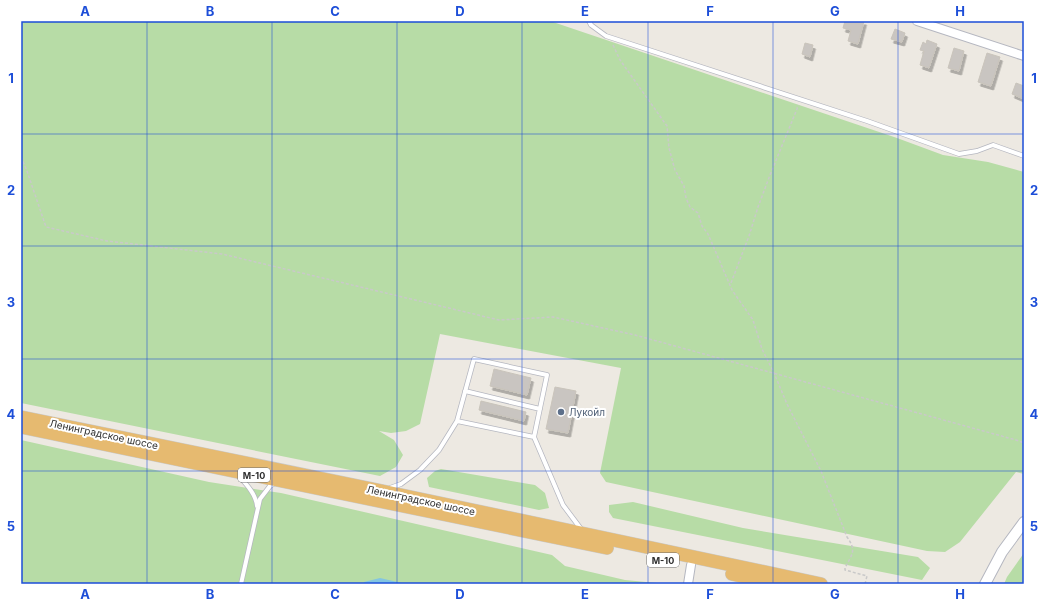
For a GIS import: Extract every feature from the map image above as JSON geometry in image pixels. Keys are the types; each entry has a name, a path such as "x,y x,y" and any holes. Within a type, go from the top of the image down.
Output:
{"highway":[{"name":"Ленинградское шоссе","path":"21,417 821,584"},
{"name":"Ленинградское шоссе","path":"21,427 691,565 770,583"}],"street":[{"path":"917,21 1024,56"},
{"path":"985,584 1002,552 1024,522"},
{"path":"688,584 691,565"}],"lane":[{"path":"589,21 591,25 611,38 866,120 959,154 977,151 993,145 1024,156"},
{"path":"382,492 401,484 420,470 439,450 456,422 474,359 548,375 534,438 563,505 585,534"},
{"path":"465,391 540,409"},
{"path":"456,422 534,438"},
{"path":"234,471 254,495 257,502 257,511"},
{"path":"240,584 260,499 270,486 279,480"}],"path":[{"path":"611,38 613,47 620,60 667,126 669,148 675,170 684,186 686,198 690,207 698,213 702,226 708,234 732,290 753,320 762,349 774,373 786,404 821,471 847,537 853,545 853,552 845,570 867,576 865,584"},
{"path":"730,284 749,236 758,207 797,109 799,99"},
{"path":"21,158 27,171 46,227 107,241 222,254 499,320 553,317 635,335 1024,443"}],"green space":[{"path":"21,21 550,21 897,138 943,155 988,162 1024,172 1024,474 1016,472 960,542 945,552 927,551 606,482 600,473 621,368 440,334 420,424 406,431 391,433 379,431 394,440 403,455 396,467 380,476 21,403"},
{"path":"21,440 209,482 281,493 552,555 565,566 625,580 667,584 21,584"},
{"path":"441,469 535,485 545,493 549,508 539,510 429,487 427,478 435,471"},
{"path":"633,502 743,528 918,557 930,568 922,580 613,518 609,512 609,505"},
{"path":"1024,553 1024,584 1004,584 1007,577"}],"water":[{"path":"380,578 406,584 364,584 364,582"}],"building":[{"path":"845,21 864,21 858,44 848,41 851,30 843,28"},
{"path":"895,29 905,33 902,42 891,39"},
{"path":"927,40 937,44 929,68 920,65 924,51 920,50 923,42 926,44"},
{"path":"805,43 813,45 810,57 802,54"},
{"path":"954,48 964,51 959,71 948,68"},
{"path":"987,53 1000,57 991,86 978,82"},
{"path":"1016,83 1024,86 1024,99 1012,94"},
{"path":"494,369 531,378 527,395 490,386"},
{"path":"555,387 576,391 568,433 546,429"},
{"path":"481,401 526,412 524,421 479,410"}],"place":[{"name":"Лукойл","path":"561,412"}]}
